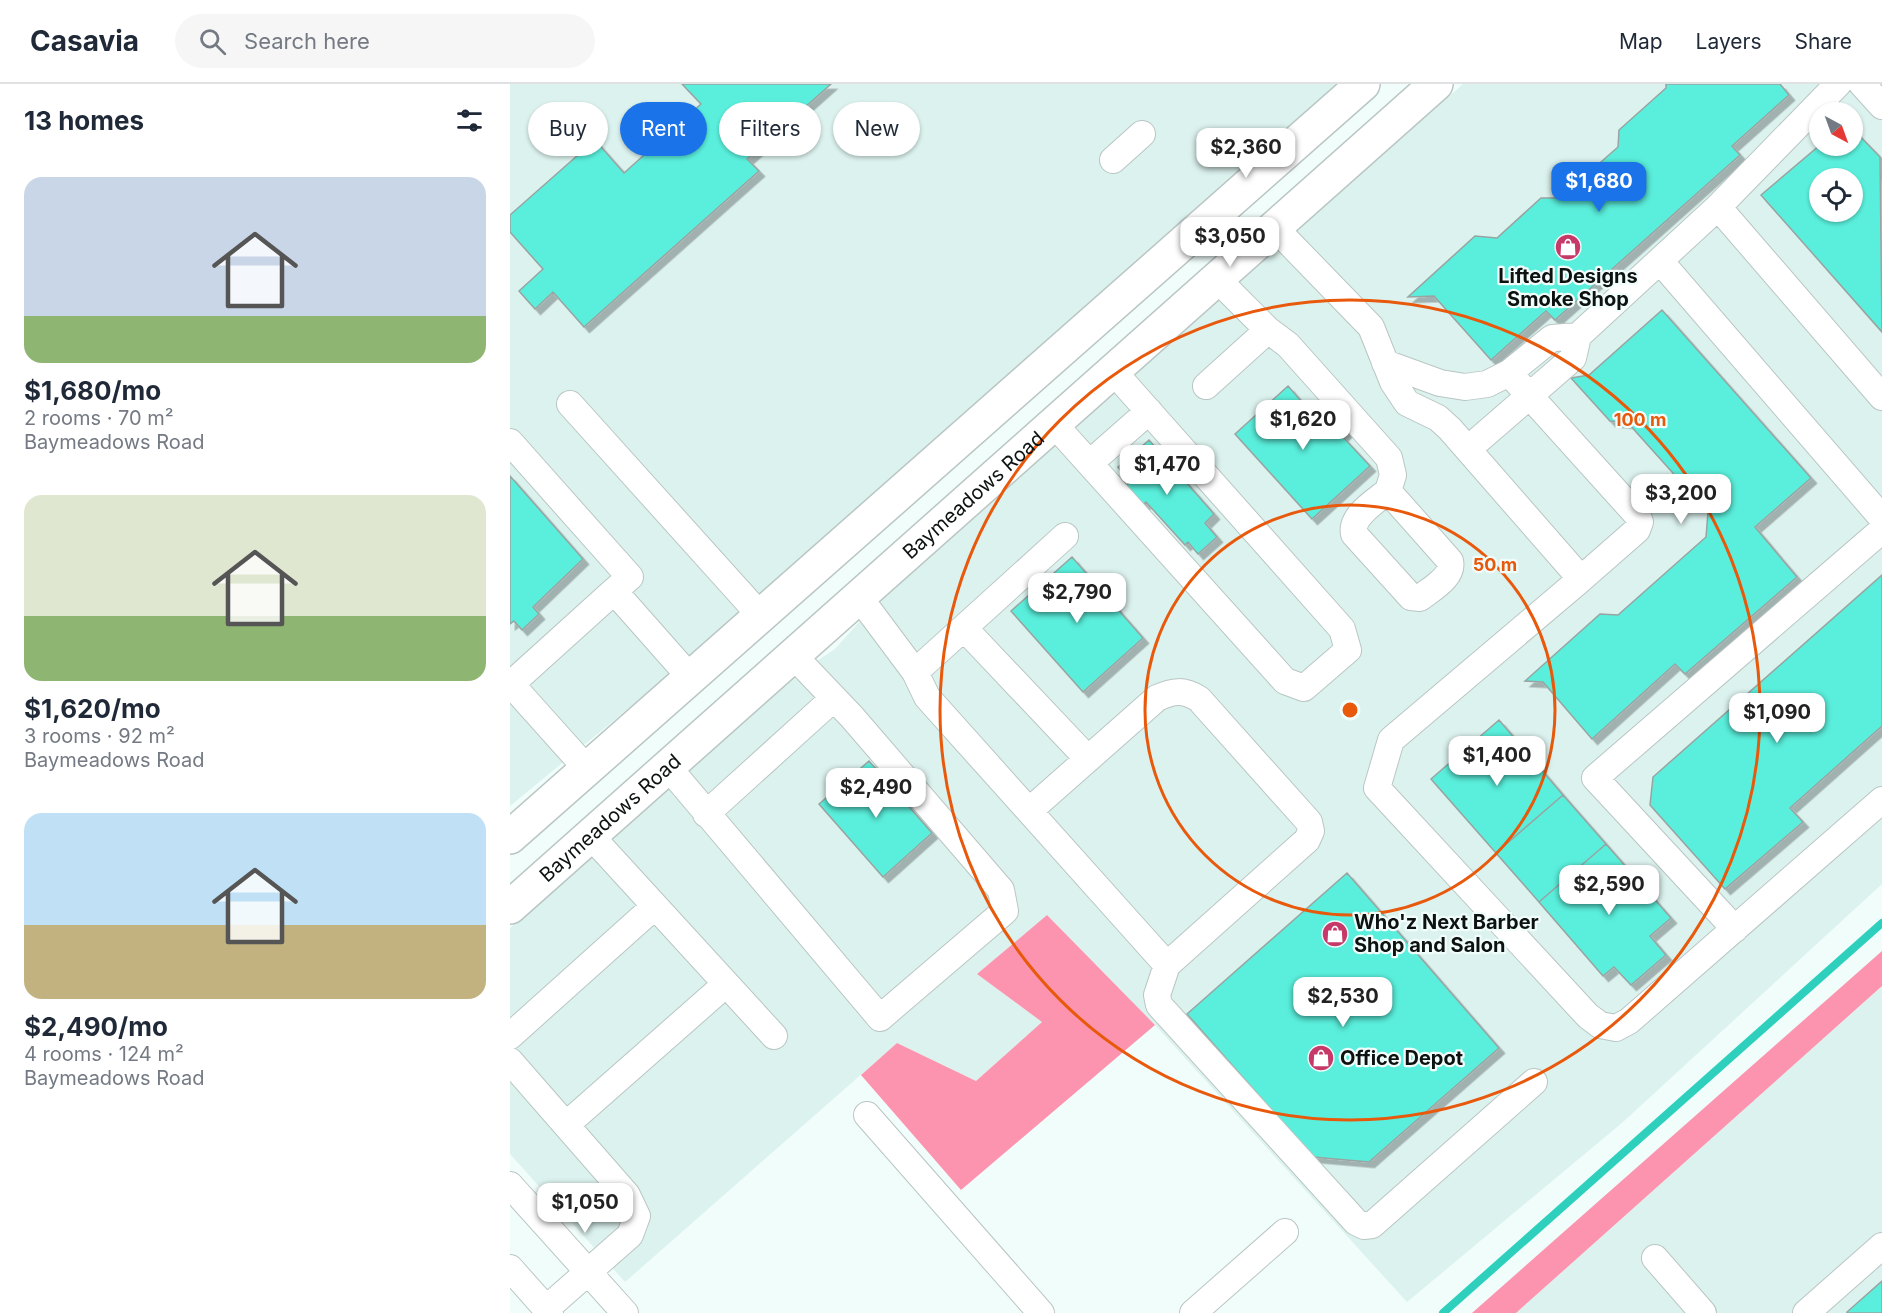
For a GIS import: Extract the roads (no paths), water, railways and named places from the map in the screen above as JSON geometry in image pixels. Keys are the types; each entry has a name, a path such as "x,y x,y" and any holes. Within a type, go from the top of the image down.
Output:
{"main road":[{"path":"510,837 1363,84"},
{"name":"Baymeadows Road","path":"510,907 1436,84"},
{"path":"1275,228 1267,208 1270,185 1299,141"},
{"path":"1189,304 1206,260 1206,246 1201,229"}],"street":[{"path":"1468,449 1574,358 1578,336 1718,207 1838,84"},
{"path":"1862,84 1882,106"},
{"path":"1113,160 1143,134"},
{"path":"1718,207 1882,397"},
{"path":"1275,228 1371,327 1393,382 1407,403 1438,417 1581,579"},
{"path":"1660,261 1882,518"},
{"path":"1218,280 1268,330 1288,345 1389,458 1393,475 1388,491"},
{"path":"1206,386 1268,330"},
{"path":"1385,363 1440,383 1464,387 1486,384 1509,373 1552,338 1578,336"},
{"path":"1054,424 1285,681 1304,688 1348,650 1342,629 1113,371"},
{"path":"1509,373 1638,516 1640,522 1637,530 1391,740 1377,788 1587,1016 1600,1025 1616,1029 1629,1021 1882,800"},
{"path":"570,404 760,615"},
{"path":"1090,463 1149,411"},
{"path":"510,442 630,578 510,684 586,769"},
{"path":"1735,929 1595,778 1882,530"},
{"path":"915,672 1065,536"},
{"path":"614,591 690,677"},
{"path":"859,597 915,672 927,697 1167,965"},
{"path":"964,628 1088,759"},
{"path":"668,767 880,1018 1005,911 1001,890 834,698 793,655"},
{"path":"1029,811 1157,698 1172,691 1187,692 1199,699 1309,822 1311,831 1307,840 1167,965 1157,995 1159,1005 1348,1213 1364,1226 1372,1225 1534,1082"},
{"path":"706,814 834,698"},
{"path":"590,835 774,1036"},
{"path":"510,1036 655,906"},
{"path":"567,1124 726,984"},
{"path":"510,1061 627,1195 637,1216 630,1235 548,1311 510,1268"},
{"path":"867,1115 1041,1313"},
{"path":"510,1185 590,1271 625,1313"},
{"path":"1193,1313 1285,1232"},
{"path":"1806,1313 1882,1246"},
{"path":"1655,1258 1703,1313"}],"waterway":[{"path":"1443,1313 1882,923"}],"place":[{"name":"Lifted Designs Smoke Shop","path":"1568,247"},
{"name":"Who'z Next Barber Shop and Salon","path":"1335,934"},
{"name":"Office Depot","path":"1321,1058"}]}
